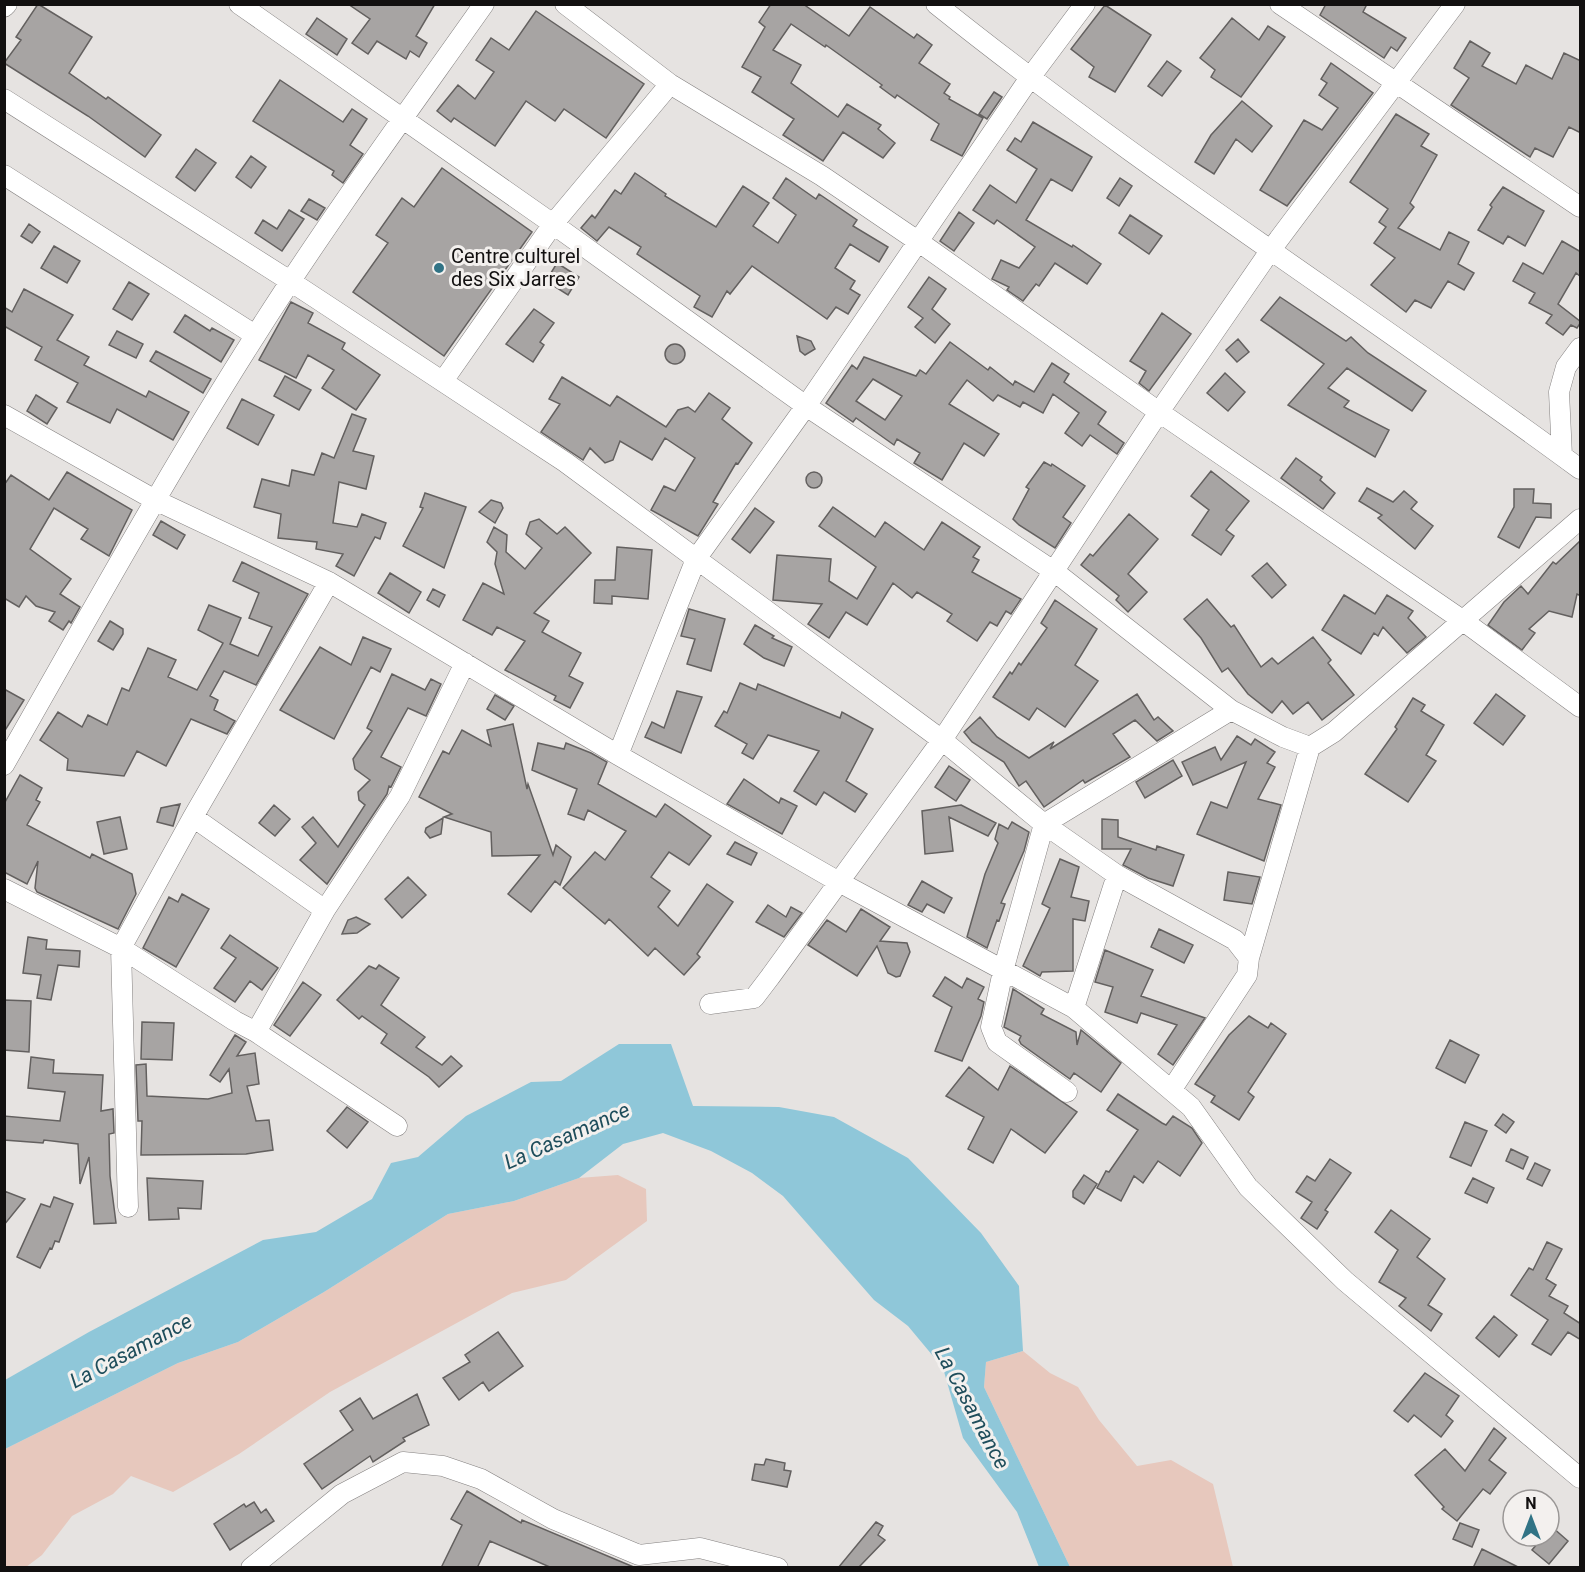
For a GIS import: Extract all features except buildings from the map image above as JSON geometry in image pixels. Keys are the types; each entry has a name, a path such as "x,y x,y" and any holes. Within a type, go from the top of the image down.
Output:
{"street":[{"path":"239,4 554,224 806,406 1055,572 1231,710 1283,737 1310,747"},
{"path":"4,765 155,500 255,335 290,281 484,4"},
{"path":"565,4 670,84 822,176 919,242 1159,412 1462,620 1581,707"},
{"path":"936,4 1029,79 1270,251 1485,398 1581,469"},
{"path":"618,755 696,559 806,406 1029,79 1085,4"},
{"path":"1280,4 1581,207"},
{"path":"710,1004 754,998 942,740 1159,412 1270,251 1455,4"},
{"path":"443,381 554,224 670,84"},
{"path":"4,99 290,281 565,462 942,740 1044,824 1117,875 1235,940 1249,958"},
{"path":"4,176 255,335"},
{"path":"1562,456 1559,392 1566,367 1581,348"},
{"path":"4,415 155,500 329,582 618,755 839,882 1074,1008 1191,1107 1248,1187 1345,1281 1581,1478"},
{"path":"1172,1089 1247,975 1249,958 1310,747 1334,732 1581,519"},
{"path":"128,1207 121,948 193,817 329,582"},
{"path":"256,1032 325,910 400,796 465,663"},
{"path":"1067,1092 997,1042 991,1027 1003,971 1044,824 1231,710"},
{"path":"193,817 325,910"},
{"path":"1074,1008 1117,875"},
{"path":"4,889 121,948 234,1021 256,1032 397,1126"},
{"path":"251,1568 342,1494 403,1462 443,1466 481,1479 553,1519 653,1560 700,1548 778,1568"}],"shaded area":[{"path":"618,1175 646,1189 647,1221 566,1280 512,1293 330,1392 239,1454 173,1492 131,1476 113,1494 72,1516 42,1555 26,1567 5,1568 5,1449 178,1363 238,1342 324,1292 448,1214 514,1201 579,1178"},
{"path":"1023,1351 1050,1373 1078,1387 1099,1420 1137,1466 1171,1460 1213,1484 1233,1567 1070,1567 984,1387 986,1362"}],"water":[{"name":"La Casamance","path":"619,1044 671,1044 693,1106 779,1107 834,1117 908,1158 981,1233 1019,1286 1023,1351 986,1362 984,1387 1070,1567 1039,1567 1017,1512 963,1438 943,1368 908,1326 874,1300 783,1196 752,1173 711,1151 663,1133 623,1144 579,1178 514,1201 448,1214 324,1292 238,1342 178,1363 5,1449 5,1380 89,1332 263,1240 316,1232 372,1199 391,1163 418,1157 466,1116 531,1082 561,1081"}],"place":[{"name":"Centre culturel des Six Jarres","path":"439,268"}]}
